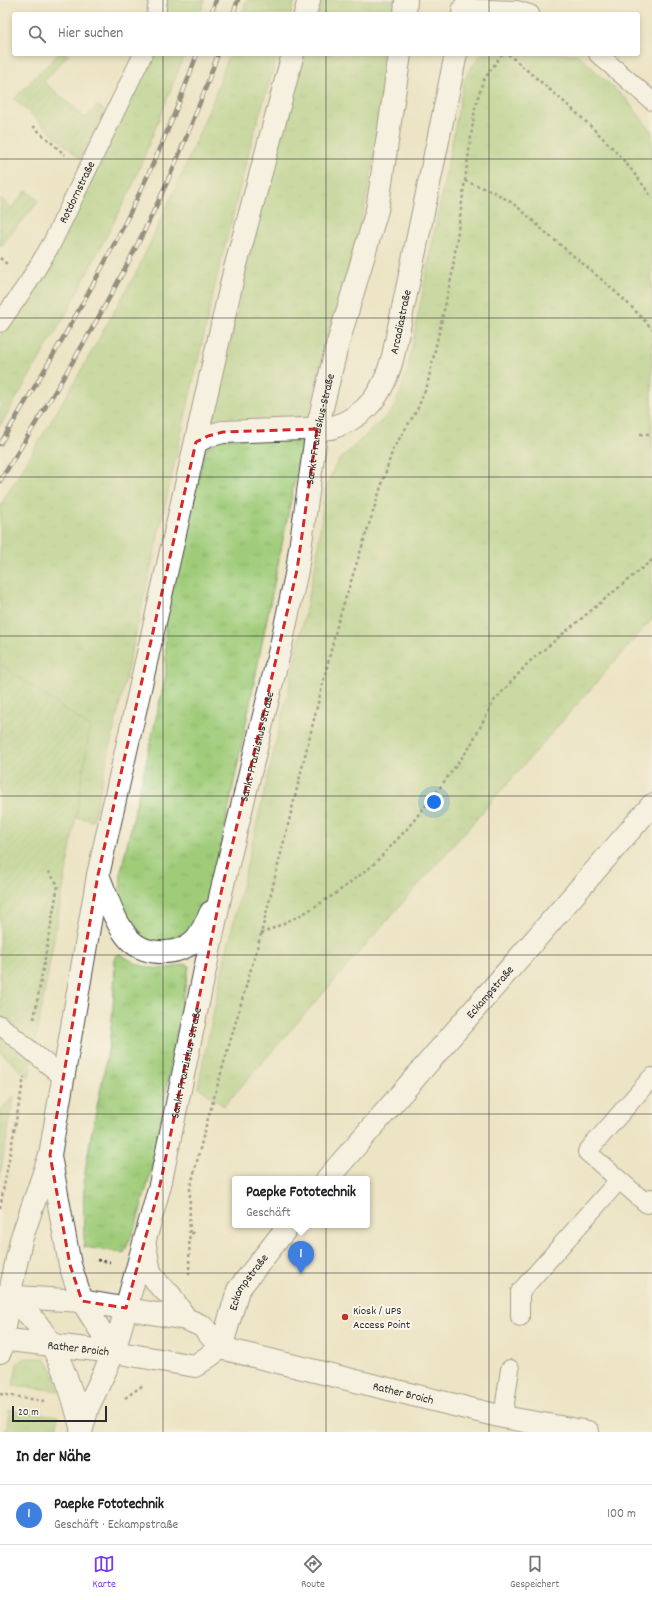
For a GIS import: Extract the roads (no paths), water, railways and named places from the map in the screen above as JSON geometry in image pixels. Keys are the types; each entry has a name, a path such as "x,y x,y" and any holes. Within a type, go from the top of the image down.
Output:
{"main road":[{"path":"306,12 310,0"},
{"path":"405,12 406,0"},
{"path":"1,1344 4,1297 21,1240 50,1155 98,875 234,272 291,56"},
{"name":"Sankt-Franziskus-Straße","path":"81,1429 88,1407 114,1352 160,1185 221,893 282,642 297,570 317,429 336,350 377,210 400,56"},
{"name":"Arcadiastraße","path":"196,442 208,436 223,432 317,429 331,428 346,424 372,402 383,388 388,374 456,56"},
{"name":"Eckampstraße","path":"330,1176 652,805"},
{"path":"98,875 115,914 129,939 140,948 153,951 171,952 186,947 195,939 203,928 221,893"},
{"path":"50,1155 70,1265 82,1301 114,1352"},
{"name":"Eckampstraße","path":"221,1348 238,1290 287,1228"},
{"path":"144,1242 150,1272 159,1285 170,1295 186,1319"},
{"path":"4,1297 82,1301 186,1319 202,1326 221,1348"},
{"path":"4,1297 28,1313 52,1344 69,1382 81,1429"},
{"name":"Rather Broich","path":"1,1344 52,1344 114,1352 195,1366 221,1348 503,1417 583,1432"}],"lane":[{"path":"156,12 158,0"},
{"path":"465,7 517,10 524,12"},
{"name":"Rotdornstraße","path":"0,323 52,243 142,56"},
{"path":"600,56 652,101"},
{"path":"0,1026 64,1078"},
{"path":"652,1077 587,1152 647,1204 652,1198"},
{"path":"520,1317 520,1292 619,1180"},
{"path":"503,1417 510,1369"}],"railway":[{"path":"212,12 216,0"},
{"path":"234,12 238,0"},
{"path":"0,444 83,302 134,205 157,156 196,56"},
{"path":"0,481 87,338 146,227 192,122 217,56"}],"place":[{"name":"Paepke Fototechnik","path":"301,1274"},
{"name":"Kiosk / UPS Access Point","path":"345,1317"}]}
